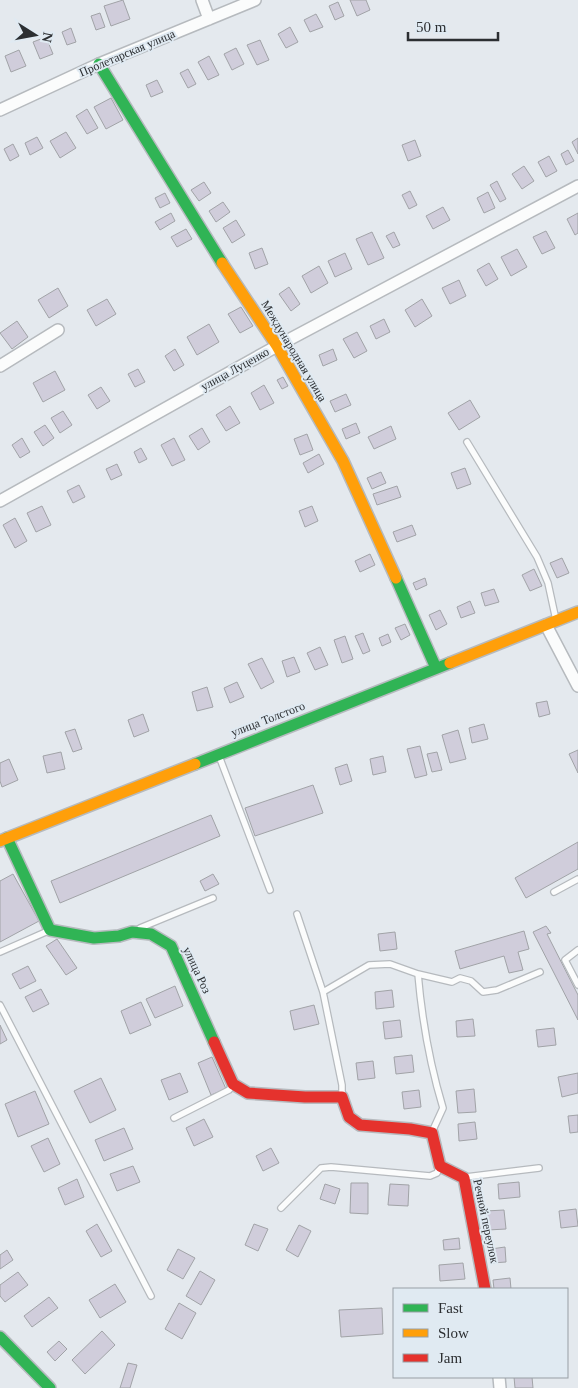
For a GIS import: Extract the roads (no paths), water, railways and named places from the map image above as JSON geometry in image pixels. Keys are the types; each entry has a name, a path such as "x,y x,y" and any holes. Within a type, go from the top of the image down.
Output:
{"street":[{"path":"202,0 209,19"},
{"name":"Пролетарская улица","path":"0,110 99,64 255,0"},
{"name":"Международная улица","path":"99,64 230,276 277,346 343,461 436,668"},
{"name":"улица Луценко","path":"0,501 277,346 577,189"},
{"path":"0,366 58,330"},
{"name":"улица Толстого","path":"3,840 578,612"},
{"path":"551,623 578,686"},
{"path":"3,840 50,930"},
{"name":"улица Роз","path":"50,930 94,938 119,936 132,932 150,934 171,946 233,1084"},
{"path":"233,1084 248,1093 305,1097 342,1097 344,1110 351,1120 362,1126 415,1129 432,1133 440,1166"},
{"name":"Речной переулок","path":"440,1166 464,1178 485,1288"},
{"path":"0,1337 50,1388"}],"lane":[{"path":"467,442 537,557 548,583 551,623"},
{"path":"218,754 270,890"},
{"path":"554,892 578,879"},
{"path":"132,932 212,898"},
{"path":"297,914 323,992 342,1085 342,1097"},
{"path":"0,952 50,930"},
{"path":"578,950 565,960 578,985"},
{"path":"323,992 369,964 390,964 418,974 452,982 460,978 471,981 484,992 497,990 540,972"},
{"path":"418,974 421,1009 434,1079 443,1108 432,1133"},
{"path":"0,1005 151,1296"},
{"path":"174,1118 229,1090 233,1084"},
{"path":"281,1208 321,1168 331,1167 430,1176 437,1173 440,1166"},
{"path":"464,1178 539,1168"}]}
